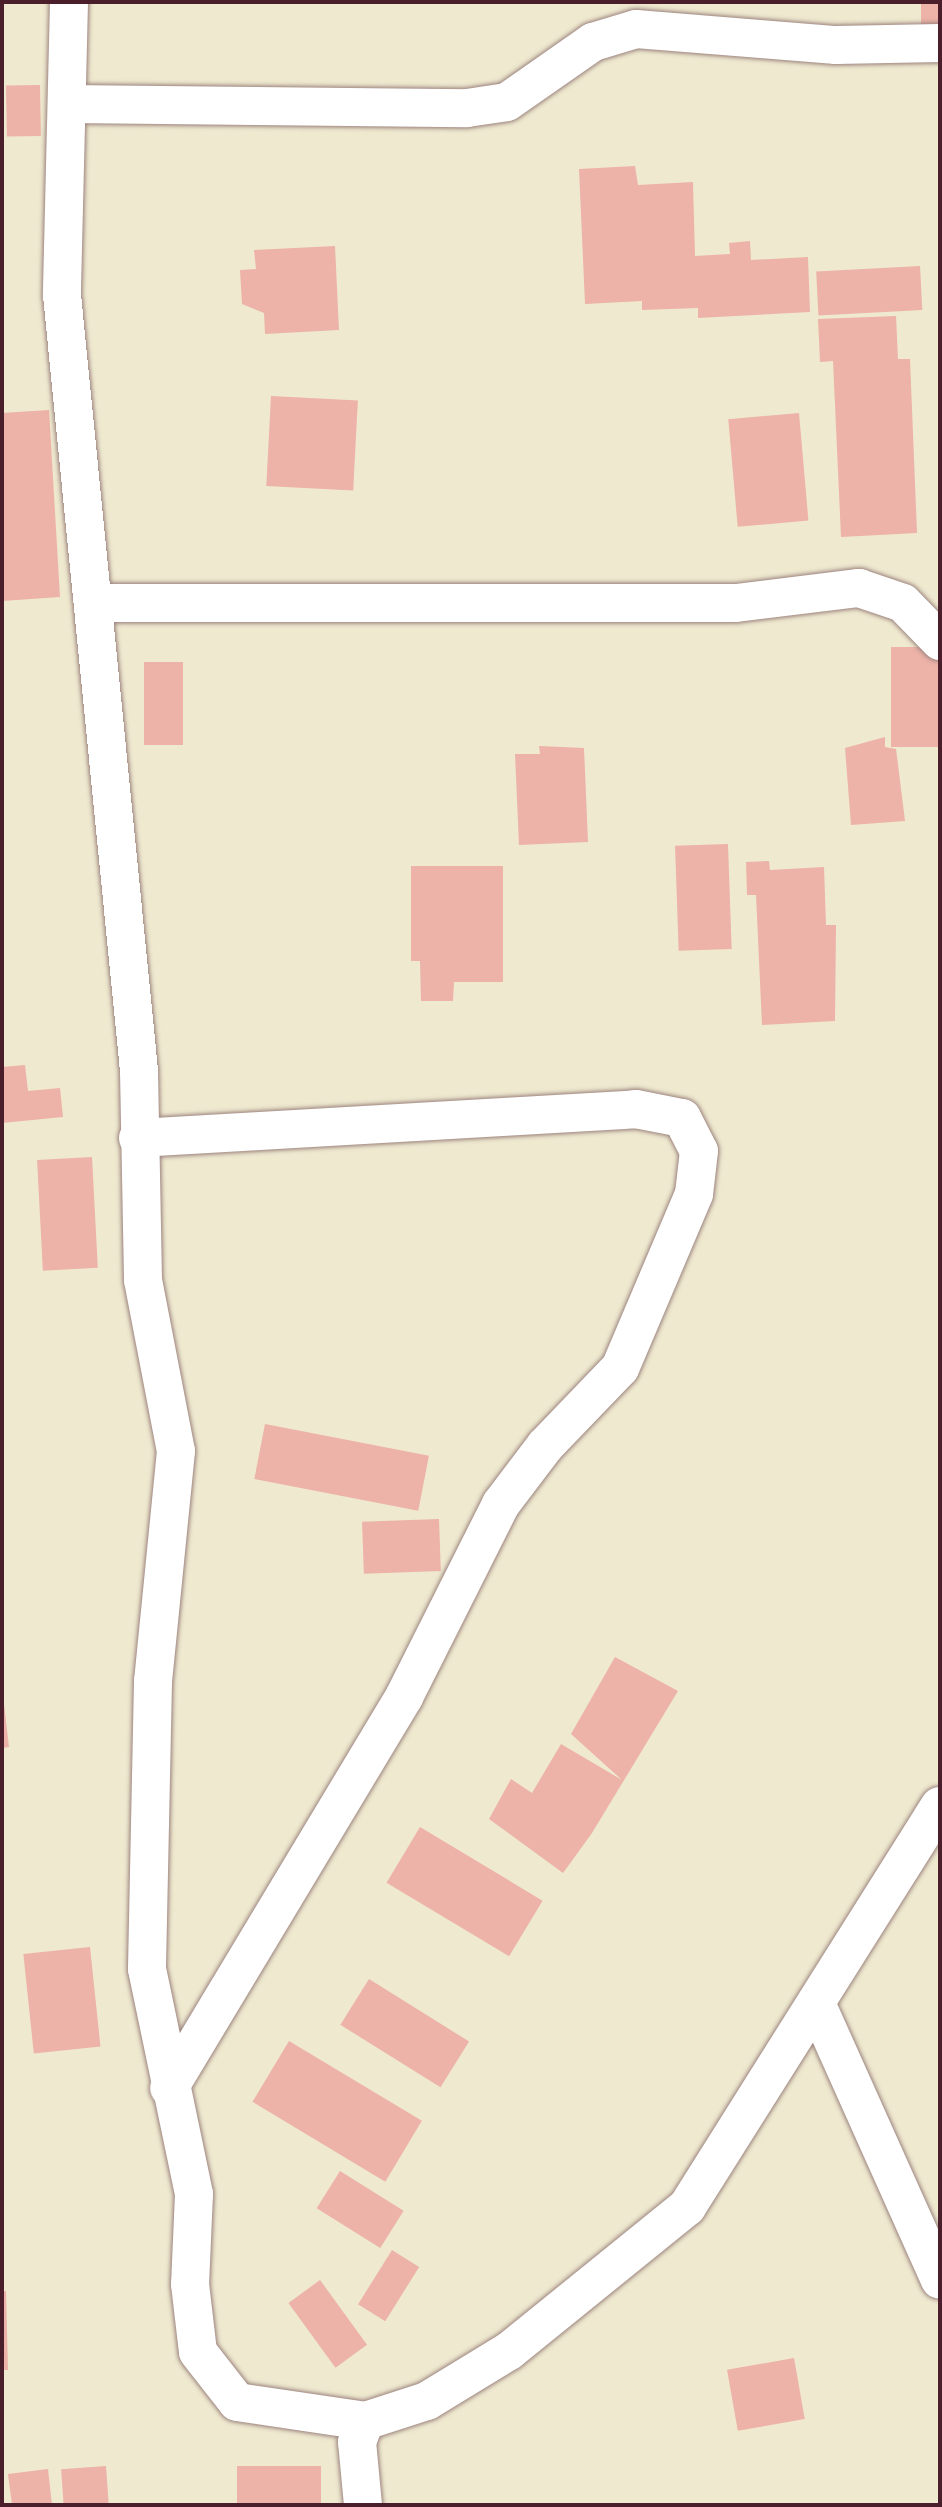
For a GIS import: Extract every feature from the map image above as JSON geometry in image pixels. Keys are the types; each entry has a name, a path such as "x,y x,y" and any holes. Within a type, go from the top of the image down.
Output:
{"street":[{"path":"69,2 62,295 75,457 97,603 139,1071 138,1138 144,1280 176,1451 153,1681 147,1969 169,2088 194,2194 190,2284 198,2351 237,2402 365,2421 427,2401 509,2351 687,2207 940,1806"},
{"path":"67,104 467,108 507,102 593,42 636,29 836,45 940,43"},
{"path":"97,603 736,603 859,588 903,603 940,641"},
{"path":"138,1138 636,1109 682,1118 699,1151 694,1194 620,1368 545,1446 501,1504 404,1697 169,2088"},
{"path":"816,2003 940,2280"},
{"path":"363,2505 358,2442 365,2421"}],"building":[{"path":"921,2 940,2 940,33 921,33"},
{"path":"40,85 41,136 7,137 6,86"},
{"path":"635,166 638,185 693,182 695,256 730,254 729,243 750,241 751,260 808,257 810,312 698,318 698,308 642,310 642,301 585,304 579,169"},
{"path":"335,246 339,330 265,334 264,313 242,304 240,270 256,269 254,250"},
{"path":"920,266 922,310 818,315 816,271"},
{"path":"896,316 898,359 910,359 917,533 841,537 833,361 820,362 818,319"},
{"path":"271,396 358,401 353,490 266,486"},
{"path":"49,410 60,597 2,601 2,413"},
{"path":"799,413 808,521 738,527 728,419"},
{"path":"891,647 940,647 940,747 891,747"},
{"path":"144,662 183,662 183,745 144,745"},
{"path":"885,737 885,747 896,749 905,821 851,825 845,748"},
{"path":"539,746 584,748 588,842 519,845 515,754 540,754"},
{"path":"728,844 732,949 679,951 675,846"},
{"path":"769,861 770,870 824,867 826,925 836,925 835,1021 762,1025 756,895 747,895 746,862"},
{"path":"411,866 503,866 503,982 454,982 453,1001 421,1001 420,961 411,961"},
{"path":"25,1065 28,1091 60,1088 63,1117 2,1123 2,1067"},
{"path":"92,1157 98,1268 43,1271 37,1160"},
{"path":"265,1424 429,1456 418,1511 254,1479"},
{"path":"439,1519 441,1571 364,1574 362,1522"},
{"path":"615,1657 678,1691 592,1833 563,1873 489,1819 511,1779 532,1793 561,1744 622,1780 571,1734"},
{"path":"2,1687 9,1747 2,1748"},
{"path":"420,1827 543,1901 509,1956 387,1883"},
{"path":"90,1947 100,2046 34,2053 23,1954"},
{"path":"369,1979 469,2042 440,2087 340,2025"},
{"path":"289,2041 422,2121 385,2182 252,2102"},
{"path":"340,2171 404,2211 380,2248 317,2208"},
{"path":"392,2250 419,2267 385,2321 358,2304"},
{"path":"320,2280 367,2345 335,2368 288,2303"},
{"path":"2,2291 6,2291 8,2370 2,2370"},
{"path":"794,2358 805,2419 738,2431 727,2370"},
{"path":"106,2466 109,2505 64,2505 61,2469"},
{"path":"237,2466 321,2466 321,2505 237,2505"},
{"path":"48,2469 52,2505 12,2505 8,2474"}]}
